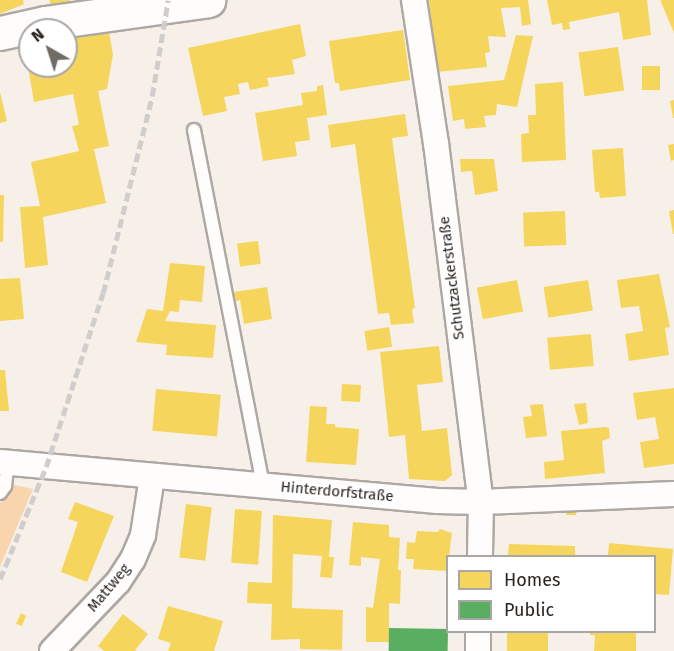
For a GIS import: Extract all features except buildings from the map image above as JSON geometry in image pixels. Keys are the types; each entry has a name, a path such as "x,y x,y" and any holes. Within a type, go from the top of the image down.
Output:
{"street":[{"path":"0,33 141,4 208,0"},
{"name":"Schutzackerstraße","path":"414,0 436,143 481,502 480,555"},
{"name":"Hinterdorfstraße","path":"4,463 152,477 481,502 674,494"},
{"name":"Mattweg","path":"51,651 118,582 133,559 143,535 152,477"},
{"path":"478,633 478,651"}],"lane":[{"path":"194,130 263,486"},
{"path":"0,493 5,486 4,463"}],"shaded area":[{"path":"14,485 33,489 0,567 0,503"}],"railway":[{"path":"0,579 46,467 103,293 152,96 168,0"}]}
